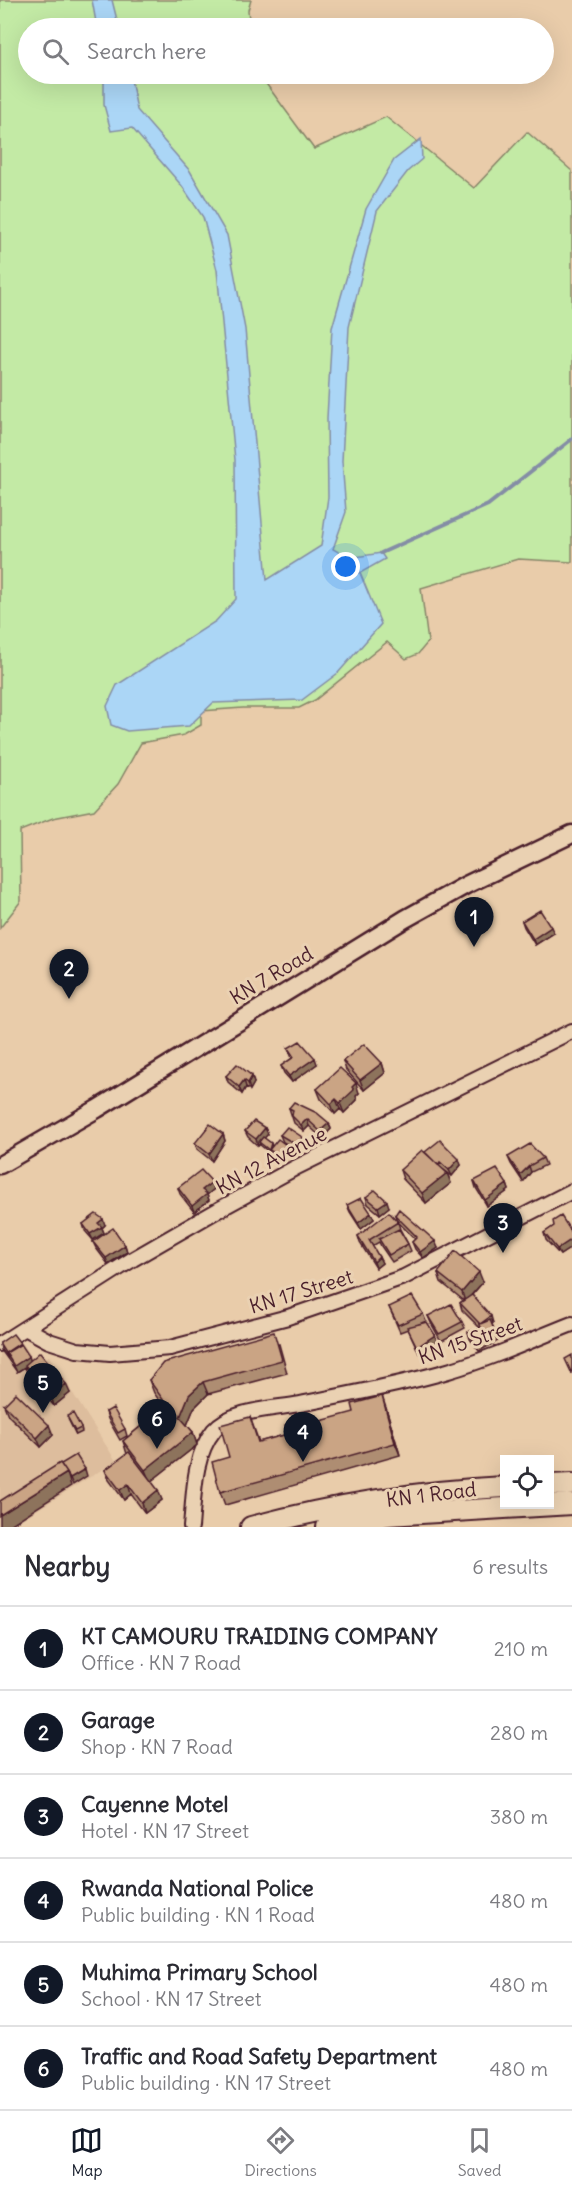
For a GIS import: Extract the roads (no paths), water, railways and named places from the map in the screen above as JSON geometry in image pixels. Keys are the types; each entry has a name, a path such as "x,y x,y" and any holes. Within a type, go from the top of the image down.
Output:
{"highway":[{"path":"554,1485 572,1484"},
{"name":"KN 1 Road","path":"251,1527 350,1513 461,1489 500,1487"},
{"name":"KN 1 Road","path":"327,1527 350,1513 572,1504"}],"main road":[{"name":"KN 7 Road","path":"0,1165 97,1109 405,919 466,885 572,834"}],"street":[{"name":"KN 12 Avenue","path":"0,1344 27,1329 133,1259 295,1168 572,1031"},
{"name":"KN 17 Street","path":"27,1329 49,1341 77,1350 110,1353 170,1348 288,1317 404,1277 572,1191"},
{"name":"KN 15 Street","path":"191,1527 195,1482 204,1451 215,1429 236,1416 379,1388 490,1358 572,1324"}],"water":[{"path":"92,0 112,0 116,18 95,18"},
{"path":"104,84 132,84 137,110 190,171 227,235 245,329 267,580 321,546 328,497 327,418 332,328 366,209 394,160 421,139 422,159 408,171 377,211 349,327 342,461 346,512 333,549 349,558 381,553 385,559 360,573 381,624 338,673 302,700 213,703 189,726 127,731 111,725 107,706 117,685 216,621 236,599 235,460 217,270 203,217 182,186 132,128 111,131 104,105"}],"waterway":[{"path":"381,553 488,505 572,439"}],"place":[{"name":"KT CAMOURU TRAIDING COMPANY","path":"474,947"},
{"name":"Garage","path":"69,999"},
{"name":"Cayenne Motel","path":"503,1253"},
{"name":"Muhima Primary School","path":"43,1413"},
{"name":"Traffic and Road Safety Department","path":"157,1449"},
{"name":"Rwanda National Police","path":"303,1462"}]}
